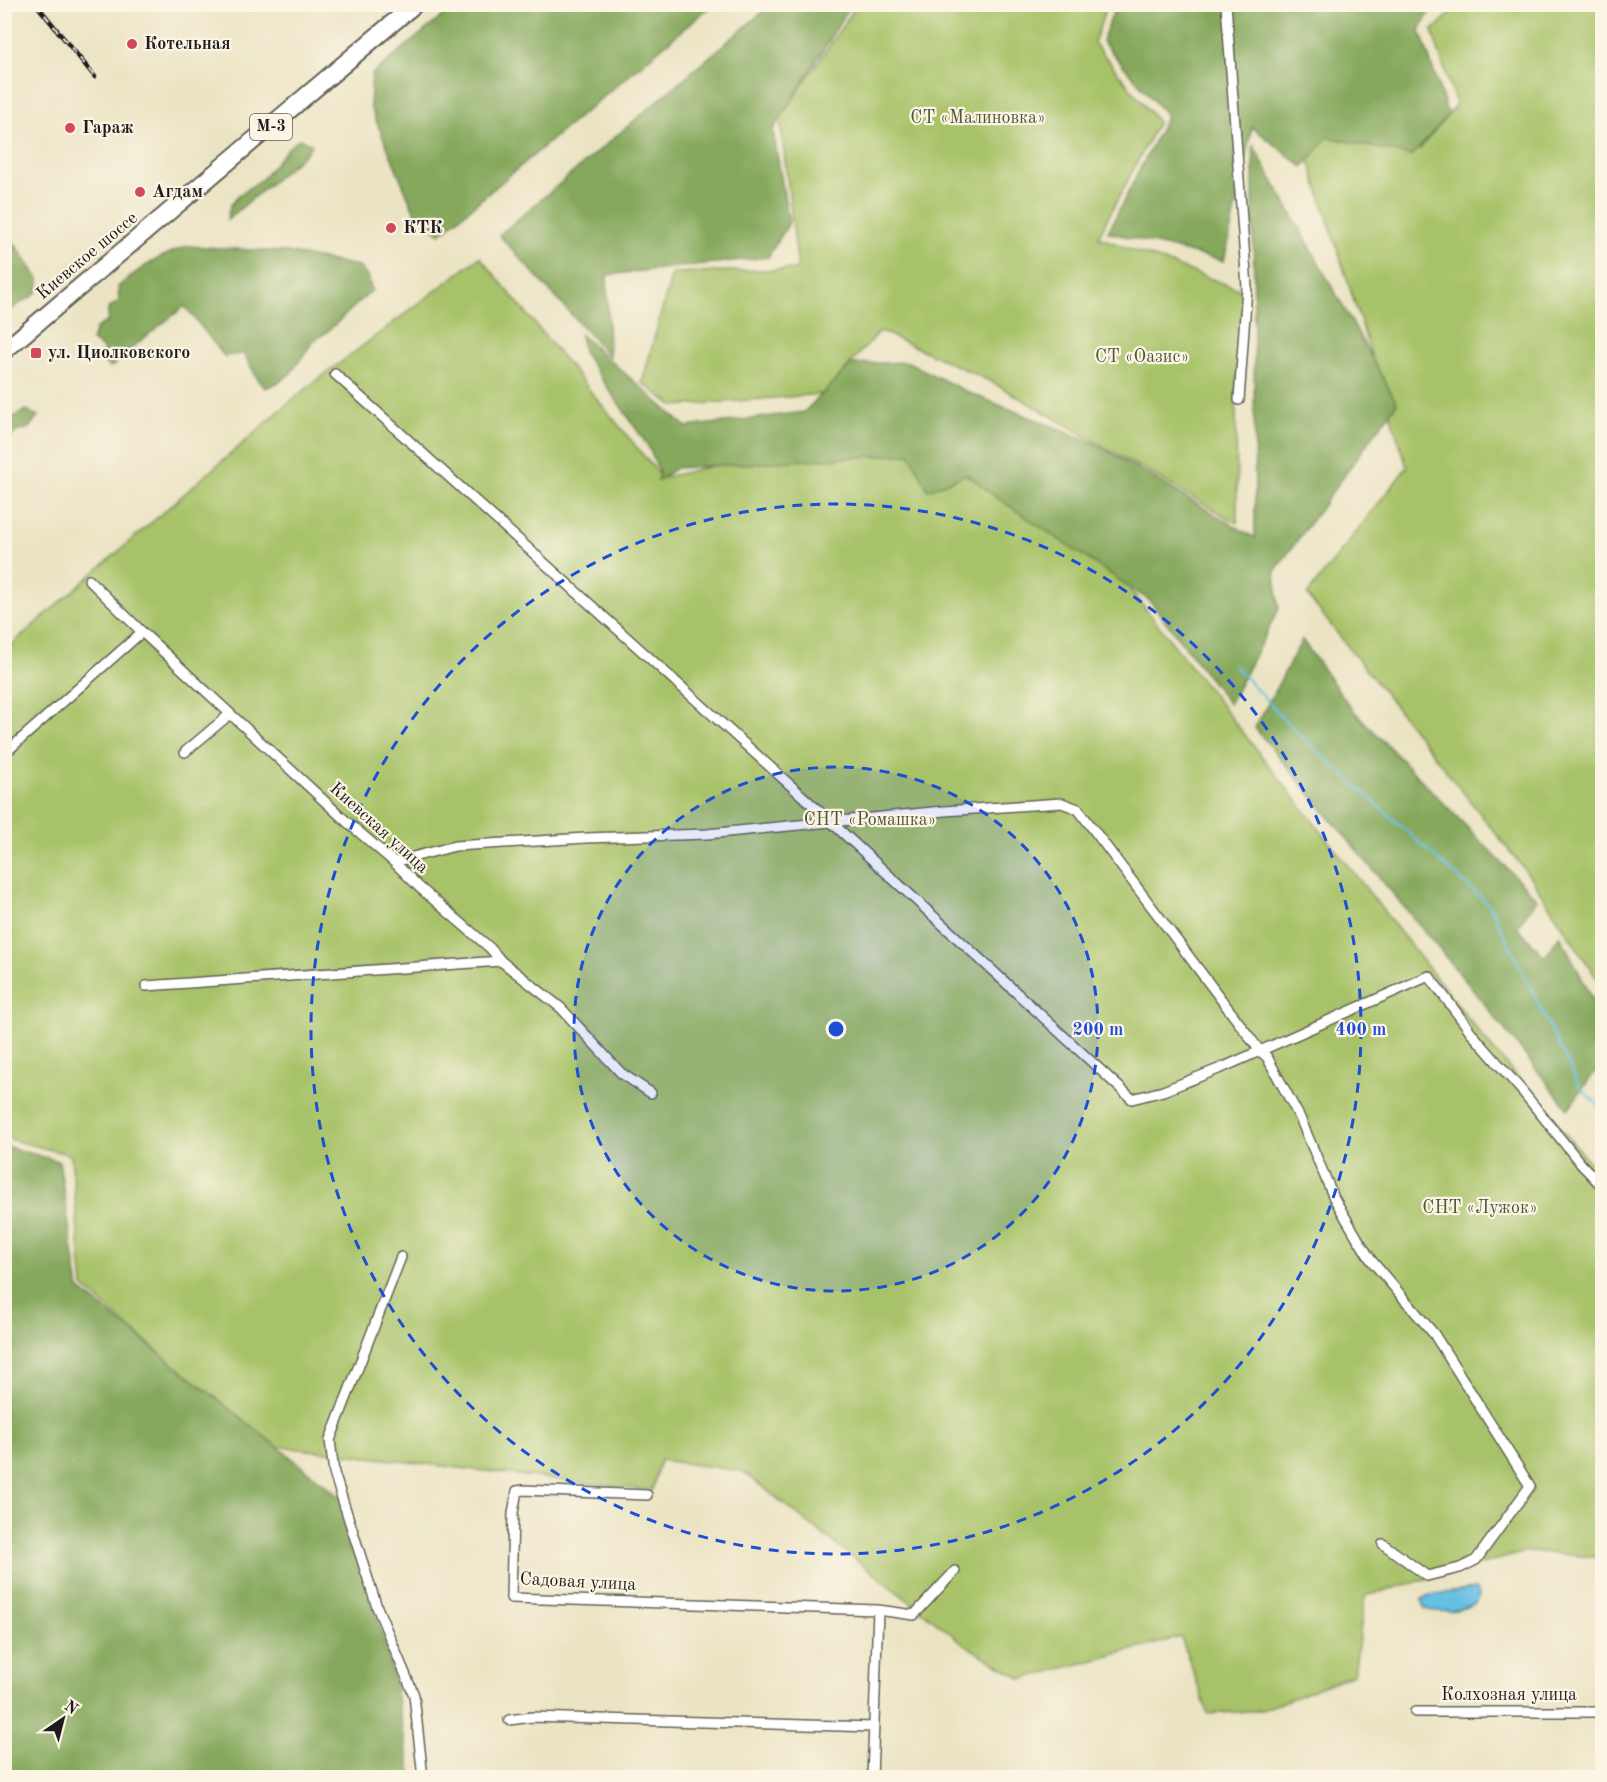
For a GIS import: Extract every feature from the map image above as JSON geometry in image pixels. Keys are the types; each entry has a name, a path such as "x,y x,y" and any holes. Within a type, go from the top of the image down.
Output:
{"highway":[{"name":"Киевское шоссе","path":"4,351 415,4"}],"street":[{"path":"1226,4 1247,287 1239,400"},
{"path":"335,374 830,821 1132,1099 1163,1091 1260,1051 1429,976 1474,1036 1602,1186"},
{"name":"Киевская улица","path":"89,580 346,821 490,948 501,961 561,1008 621,1072 651,1093"},
{"path":"4,754 142,632"},
{"path":"185,752 230,714"},
{"path":"394,862 455,846 707,834 830,821 1062,803 1078,809 1260,1051 1267,1057 1300,1118 1334,1198 1358,1239 1371,1260 1434,1334 1530,1486 1482,1553 1467,1566 1427,1576 1383,1544"},
{"path":"146,986 501,961"},
{"path":"401,1257 330,1440 334,1473 377,1606 414,1695 423,1778"},
{"name":"Садовая улица","path":"648,1495 517,1491 513,1513 511,1598 878,1610"},
{"path":"872,1778 878,1610 914,1615 955,1571"},
{"name":"Колхозная улица","path":"1415,1712 1602,1712"},
{"path":"509,1720 532,1717 873,1727"}],"green space":[{"path":"772,4 851,5 773,130 789,223 768,257 607,275 609,356 499,235"},
{"path":"456,5 712,5 440,234 415,213 370,106 372,74"},
{"path":"857,5 1107,5 1094,43 1158,122 1098,237 1244,291 1236,392 1237,523 990,381 880,331 823,394 674,406 642,383 672,273 798,269 780,118"},
{"path":"1116,5 1433,5 1420,30 1448,115 1412,156 1328,137 1303,167 1252,127 1224,261 1108,232 1167,116 1102,41"},
{"path":"1459,5 1602,5 1602,986 1531,878 1307,595 1407,467 1307,154 1371,90 1420,149 1456,104 1432,31"},
{"path":"299,139 312,144 305,154 227,220 230,206 239,195 262,179 288,148"},
{"path":"1253,145 1397,403 1275,571 1279,609 1229,704 1150,601 993,495 967,474 928,490 910,454 676,468 658,481 659,472 648,446 583,352 580,334 686,427 804,412 852,364 908,362 967,392 1094,443 1255,538"},
{"path":"11,238 39,280 39,286 35,294 15,306 5,316 5,240"},
{"path":"188,246 286,252 358,266 367,276 372,290 327,332 314,340 290,374 265,388 244,354 224,356 185,306 120,357 115,365 108,367 104,361 103,348 92,341 96,328 108,321 108,309 119,301 118,287 151,263"},
{"path":"480,257 662,478 852,432 937,462 983,484 1126,584 1486,1041 1602,1177 1602,1558 1529,1551 1365,1596 1354,1674 1262,1710 1208,1714 1181,1637 1022,1679 968,1647 742,1471 660,1460 652,1491 267,1445 83,1287 71,1155 5,1138 4,651 299,394"},
{"path":"26,410 38,416 29,428 16,432 5,443 5,418 14,417"},
{"path":"1302,640 1351,708 1537,899 1517,927 1545,957 1560,935 1602,1018 1602,1062 1568,1109 1474,991 1255,728"},
{"path":"4,1146 59,1161 79,1289 342,1498 390,1662 412,1777 5,1777"}],"water":[{"path":"1475,1589 1479,1595 1477,1602 1458,1609 1437,1611 1425,1609 1421,1600 1429,1595"}],"waterway":[{"path":"1235,666 1294,730 1490,906 1580,1088 1602,1108"}],"railway":[{"path":"36,4 95,77"}],"place":[{"name":"Котельная","path":"132,44"},
{"name":"Гараж","path":"70,128"},
{"name":"Агдам","path":"140,192"},
{"name":"КТК","path":"391,228"},
{"name":"ул. Циолковского","path":"36,353"}],"park label":[{"name":"СТ «Малиновка»","path":"978,118"},
{"name":"СТ «Оазис»","path":"1142,357"},
{"name":"СНТ «Ромашка»","path":"870,820"},
{"name":"СНТ «Лужок»","path":"1480,1208"}]}
